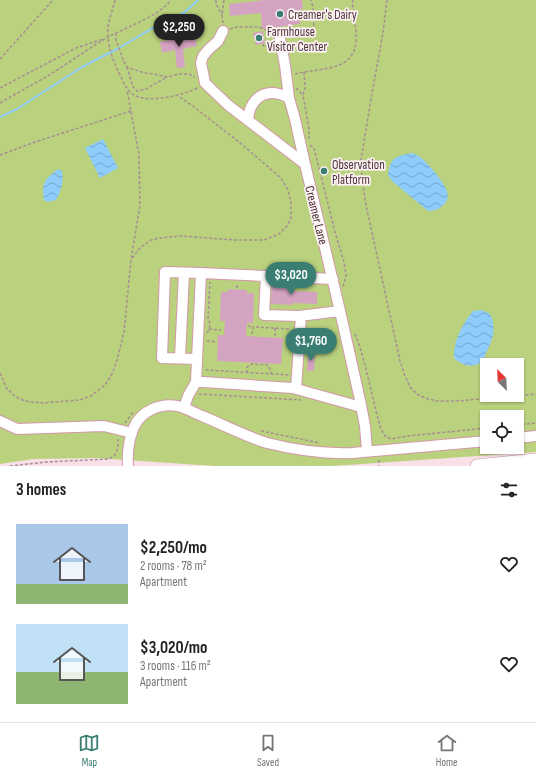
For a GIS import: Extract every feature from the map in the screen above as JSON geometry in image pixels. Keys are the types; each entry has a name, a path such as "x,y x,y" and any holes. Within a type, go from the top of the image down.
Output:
{"main road":[{"path":"477,466 536,460"}],"street":[{"path":"223,31 218,41 203,56 201,63 206,83 228,105 305,164"},
{"name":"Creamer Lane","path":"281,41 289,98 333,279 365,426 367,451"},
{"path":"248,119 250,108 255,100 263,95 272,92 282,94 289,98"},
{"path":"198,359 162,358 165,272 333,279"},
{"path":"180,358 184,273"},
{"path":"184,408 188,396 196,382 201,273"},
{"path":"266,276 264,315 301,316 340,311"},
{"path":"296,389 301,316"},
{"path":"196,382 296,389 361,407"},
{"path":"128,466 128,456 132,434 138,420 143,415 158,406 166,405 179,406 260,440 286,447 323,453 352,453 480,442"},
{"path":"0,421 17,429 104,426 132,434"},
{"path":"524,437 536,436"}],"path":[{"path":"0,59 53,0"},
{"path":"0,373 7,389 16,397 25,401 42,403 80,400 91,396 105,385 112,374 117,360 124,332 131,260 140,205 139,155 127,90 116,68 107,38 115,0"},
{"path":"0,103 50,75 107,38 152,15 171,0"},
{"path":"216,0 216,4 222,16"},
{"path":"224,0 222,16 223,31 236,27 259,27 276,35 281,41"},
{"path":"263,44 264,47 281,41 306,36 314,27 313,7 311,0"},
{"path":"286,79 304,72 335,67 346,62 351,57 356,45 357,36 352,9 353,0"},
{"path":"387,0 362,160 362,178 366,205 400,361 405,376 410,386 417,394 437,401 457,401 536,394"},
{"path":"116,33 116,40 133,87 137,91 167,77 179,74 189,74 206,83"},
{"path":"0,88 76,48 107,38"},
{"path":"127,67 144,74 154,74 167,77"},
{"path":"304,72 305,88 303,95 309,129 310,146 314,148 317,156 335,232 344,262 346,276 342,290"},
{"path":"127,90 136,96 163,98 192,91 206,83"},
{"path":"131,260 140,248 151,240 160,238 182,236 235,240 264,240 279,234 287,226 291,218 290,197 281,178 239,142 177,95"},
{"path":"0,155 131,111"},
{"path":"210,281 208,319 210,322 207,333 207,342 217,342"},
{"path":"237,283 237,288"},
{"path":"248,326 291,329"},
{"path":"252,334 253,327"},
{"path":"275,328 275,336"},
{"path":"199,329 221,330"},
{"path":"354,333 365,365 381,429 385,436 391,439 480,429"},
{"path":"247,373 247,367 252,364 268,365 272,374"},
{"path":"205,367 205,369 208,370 297,376"},
{"path":"197,394 306,400"},
{"path":"524,424 536,423"},
{"path":"254,431 269,432 323,444"}],"green space":[{"path":"0,0 536,0 536,452 524,453 524,410 480,410 480,454 507,454 333,466 215,466 96,458 33,459 0,464"}],"water":[{"path":"103,139 118,168 100,178 85,148"},
{"path":"412,153 419,156 427,163 446,189 448,196 447,200 437,209 428,211 392,181 388,175 392,161 402,155"},
{"path":"58,169 62,171 63,175 61,190 56,200 48,202 44,200 44,185 47,179"},
{"path":"482,310 490,314 493,331 492,338 484,358 480,358 479,364 468,366 460,363 454,358 454,352 459,333 473,311"}],"building":[{"name":"Creamer's Dairy","path":"264,0 302,0 303,9 298,10 300,24 262,29 261,13 230,16 229,4"},
{"name":"Farmhouse Visitor Center","path":"263,31 265,43 256,45 253,33"},
{"path":"195,35 197,46 183,49 185,67 177,68 175,50 162,53 160,42"},
{"path":"272,284 294,286 294,291 317,292 317,304 271,304"},
{"path":"228,289 247,290 247,293 254,293 253,323 247,323 246,336 283,338 281,364 217,361 218,335 224,335 225,321 220,321 221,292 228,292"},
{"path":"308,354 315,354 314,371 307,371"}],"waterway":[{"path":"0,117 17,109 82,67 185,12 198,0"}],"place":[{"name":"Creamer's Dairy","path":"280,14"},
{"name":"Farmhouse Visitor Center","path":"259,38"},
{"name":"Observation Platform","path":"324,171"}]}
